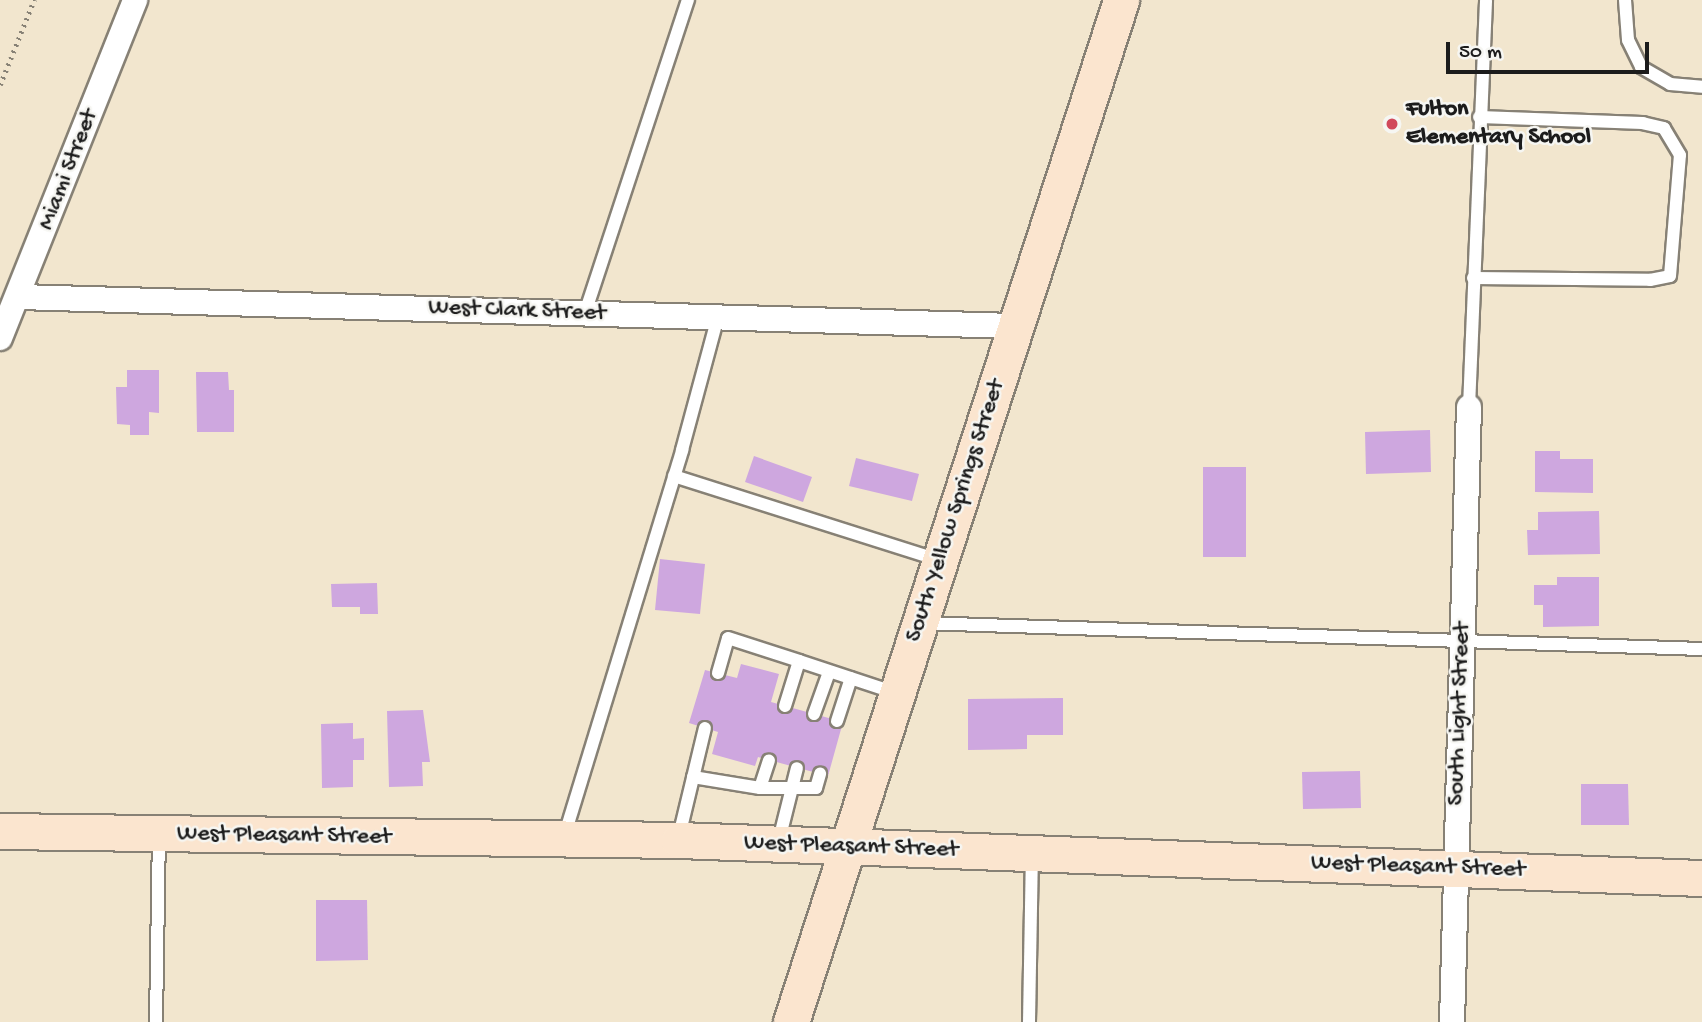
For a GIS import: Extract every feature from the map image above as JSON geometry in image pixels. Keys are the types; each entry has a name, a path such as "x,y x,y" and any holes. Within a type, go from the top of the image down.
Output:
{"street":[{"name":"Miami Street","path":"0,338 19,297 135,0"},
{"name":"South Yellow Springs Street","path":"791,1022 1121,0"},
{"name":"West Clark Street","path":"19,297 1016,326"},
{"name":"South Light Street","path":"1452,1022 1469,407"},
{"name":"West Pleasant Street","path":"0,831 679,840 1702,878"}],"lane":[{"path":"585,313 688,0"},
{"path":"1469,407 1479,117 1486,0"},
{"path":"1620,2 1628,40 1641,67 1670,84 1702,87"},
{"path":"1474,278 1650,280 1670,276 1680,155 1664,128 1643,123 1479,117"},
{"path":"563,840 674,477 718,317"},
{"path":"674,477 939,560"},
{"path":"919,623 1702,649"},
{"path":"719,673 728,638 896,694"},
{"path":"786,706 799,661"},
{"path":"814,715 829,672"},
{"path":"837,721 851,678"},
{"path":"679,840 705,728"},
{"path":"760,788 769,760"},
{"path":"778,844 797,768"},
{"path":"693,777 790,791 816,788 820,774"},
{"path":"156,1022 159,834"},
{"path":"1028,1022 1032,854"}],"path":[{"path":"0,85 34,0"}],"building":[{"path":"127,370 159,370 159,413 149,412 149,435 130,435 130,425 117,424 116,387 127,387"},
{"path":"196,372 228,372 229,390 234,390 234,432 197,432"},
{"path":"1430,430 1431,472 1366,474 1365,432"},
{"path":"1535,451 1560,451 1560,459 1593,459 1593,493 1535,492"},
{"path":"754,456 812,477 803,502 745,482"},
{"path":"856,458 919,474 912,501 849,486"},
{"path":"1203,467 1246,467 1246,557 1203,557"},
{"path":"1599,511 1600,554 1528,555 1527,530 1538,530 1538,512"},
{"path":"660,559 705,564 700,614 655,610"},
{"path":"1557,577 1599,577 1599,626 1543,627 1543,605 1534,605 1534,585 1557,585"},
{"path":"377,583 378,614 360,614 360,607 332,607 331,584"},
{"path":"741,664 779,674 771,702 843,722 828,776 758,757 755,766 712,754 718,732 689,723 705,670 737,678"},
{"path":"1063,698 1063,735 1027,735 1027,749 968,750 968,699"},
{"path":"423,710 430,762 422,762 423,786 389,787 387,711"},
{"path":"353,723 353,739 364,738 364,760 353,760 353,787 322,788 321,724"},
{"path":"1360,771 1361,808 1303,809 1302,772"},
{"path":"1581,784 1628,784 1629,825 1581,825"},
{"path":"316,900 367,900 368,960 316,961"}],"place":[{"name":"Fulton Elementary School","path":"1392,124"}]}
